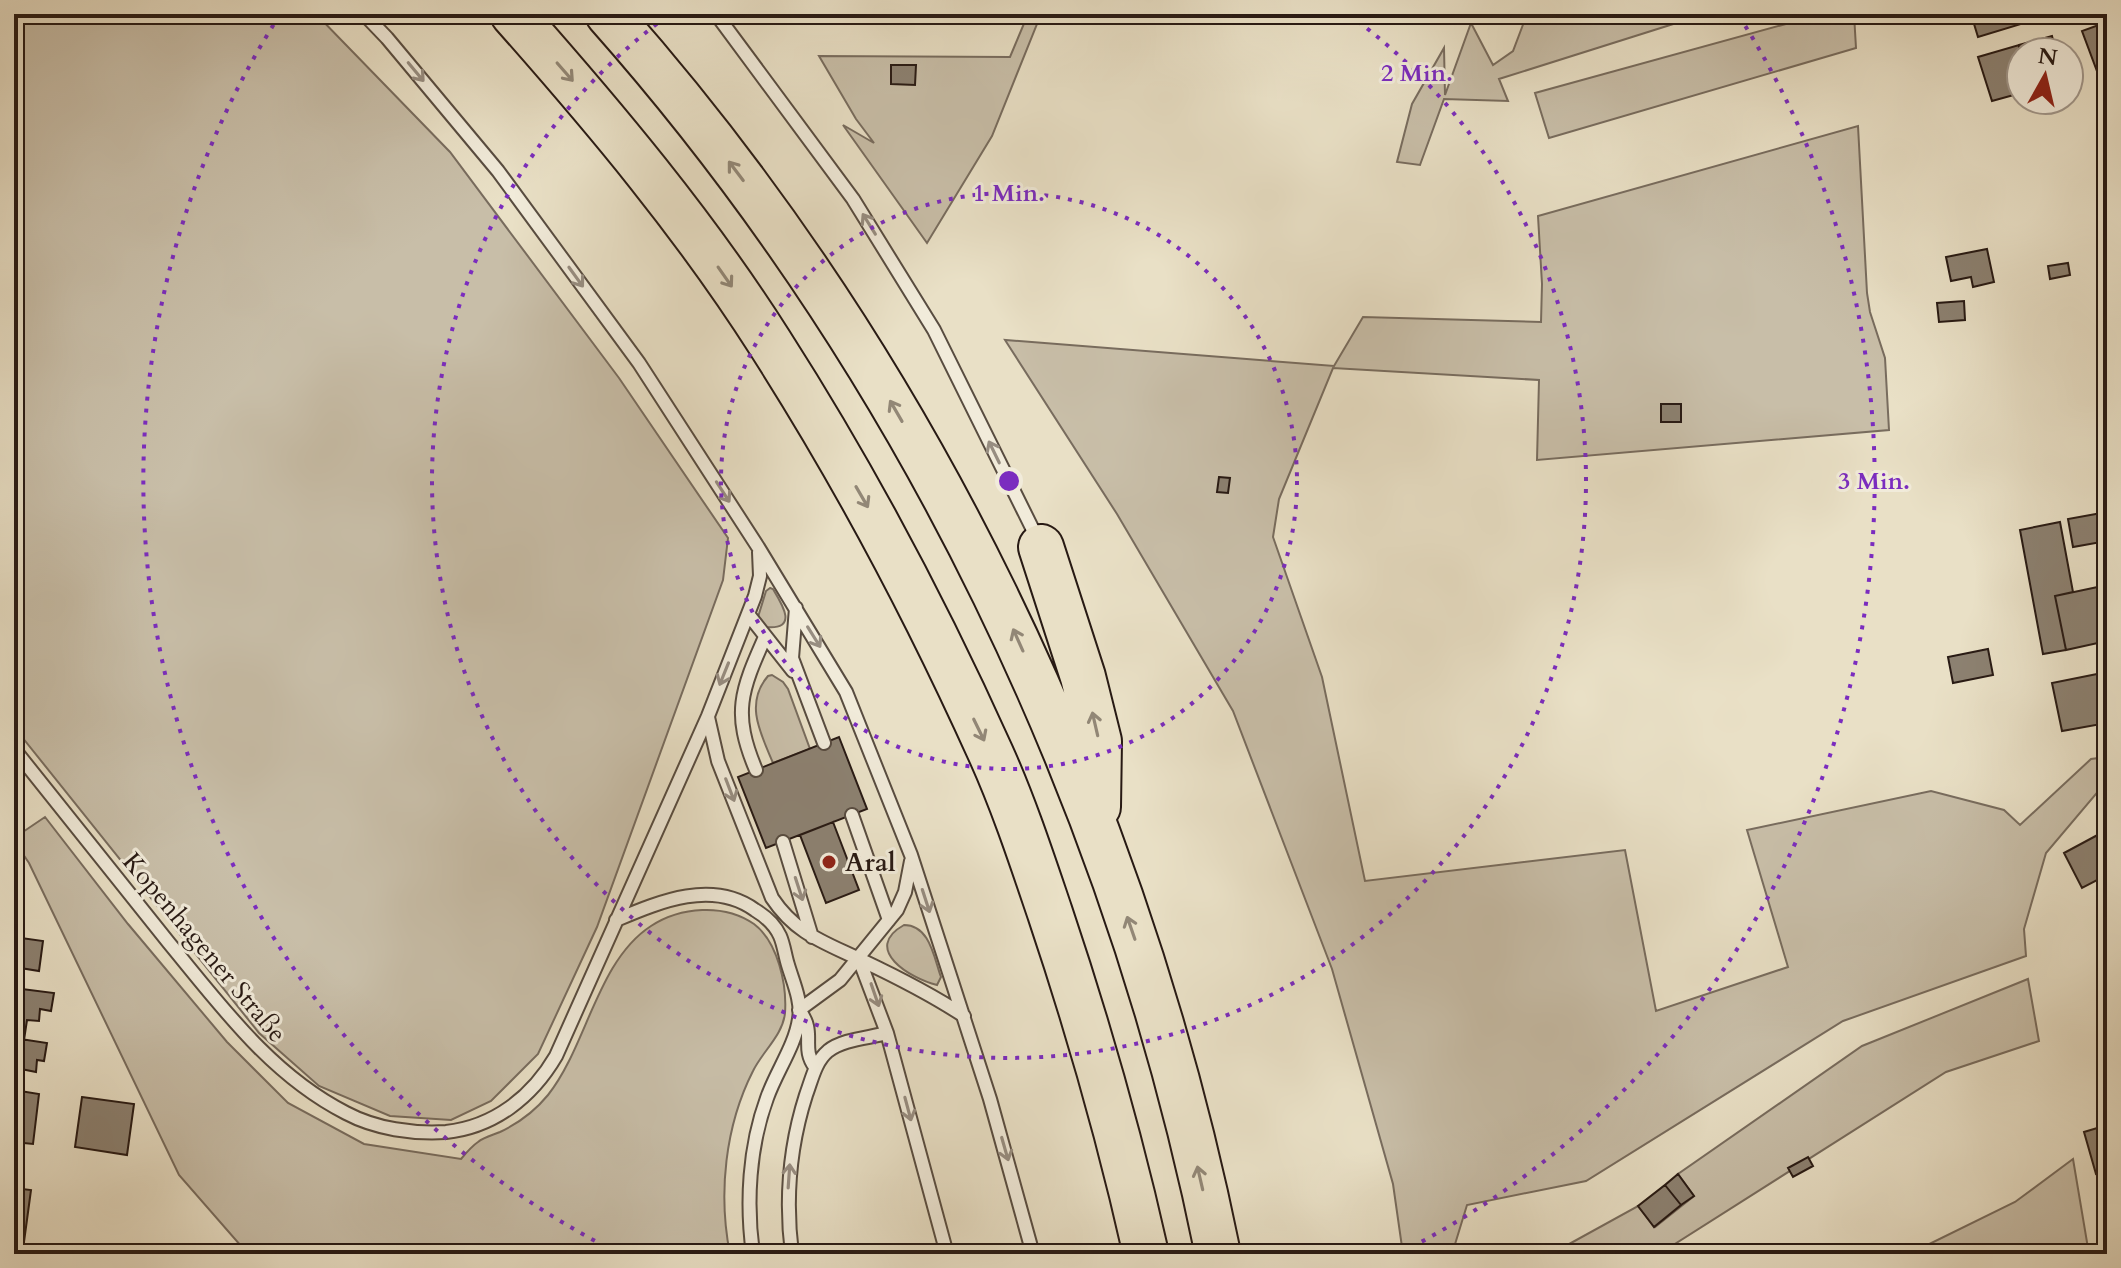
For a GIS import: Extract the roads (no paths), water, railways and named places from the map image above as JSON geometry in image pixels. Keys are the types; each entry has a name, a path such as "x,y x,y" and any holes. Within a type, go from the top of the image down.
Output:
{"highway":[{"path":"513,14 598,110 702,244 769,341 896,556 992,757 1032,860 1107,1091 1146,1254"},
{"path":"608,14 653,64 739,174 817,282 947,498 1006,613 1061,737 1097,830 1159,1015 1218,1254"},
{"path":"1041,547 1083,677 1099,741 1097,830"}],"lane":[{"path":"364,14 459,122 639,363 758,547 850,701 911,855 1011,1169 1033,1254"},
{"path":"716,14 853,199 934,330 1041,547"},
{"name":"Kopenhagener Straße","path":"14,749 233,1021 299,1084 347,1114 368,1123 412,1132 456,1131 490,1120 521,1099 537,1084 556,1056 708,716 760,576 758,547"},
{"path":"796,608 792,645 797,676 824,743"},
{"path":"748,614 797,676"},
{"path":"756,770 743,735 741,713 746,685 765,637"},
{"path":"708,716 722,773 772,898 791,923 812,937 931,995 964,1016"},
{"path":"852,815 889,920"},
{"path":"783,842 812,937"},
{"path":"753,1254 749,1227 750,1197 757,1137 767,1098 796,1030 799,1010 828,991 859,959 889,920 905,892 911,855"},
{"path":"616,920 693,895 722,896 759,912 779,935 799,1010 810,1029 808,1051 815,1067"},
{"path":"759,912 772,898"},
{"path":"859,959 887,1033 947,1254"},
{"path":"792,1254 788,1202 790,1159 815,1067 825,1053 835,1047 887,1033"}],"place":[{"name":"Aral","path":"829,862"}]}
